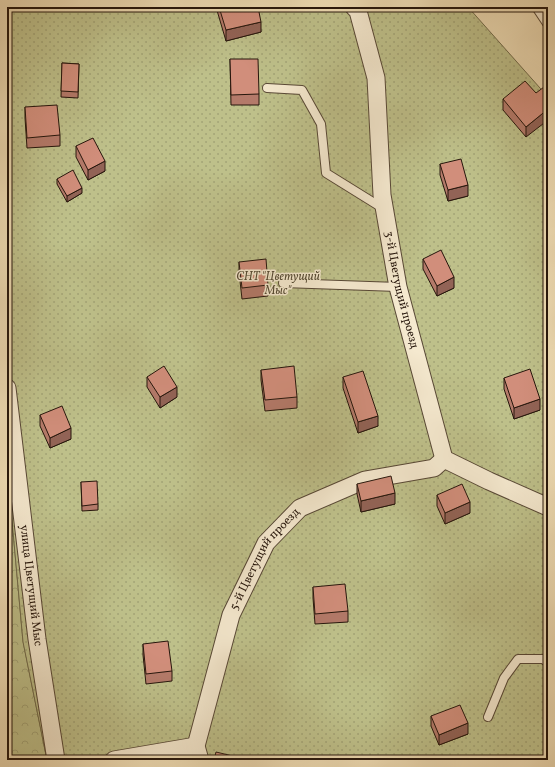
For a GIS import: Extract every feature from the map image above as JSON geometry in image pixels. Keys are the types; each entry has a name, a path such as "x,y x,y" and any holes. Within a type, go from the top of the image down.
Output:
{"street":[{"name":"3-й Цветущий проезд","path":"354,7 358,11 376,78 382,195 398,287 444,459"},
{"name":"улица Цветущий Мыс","path":"7,388 37,639 56,760"},
{"path":"444,459 548,507"},
{"name":"5-й Цветущий проезд","path":"198,753 231,615 266,543 300,508 365,480 434,468 444,459"},
{"path":"114,760 198,753"}],"lane":[{"path":"536,7 548,25"},
{"path":"267,88 302,90 321,124 326,173 384,210"},
{"path":"283,283 398,287"},
{"path":"488,718 504,678 518,659 543,659 548,663"}],"green space":[{"name":"СНТ \"Цветущий Мыс\"","path":"7,7 468,7 548,97 548,760 47,760 23,642 7,471"},
{"path":"7,471 23,641 47,760 7,760"}],"building":[{"path":"219,7 258,7 261,22 226,30"},
{"path":"230,59 258,59 259,94 231,95"},
{"path":"62,63 79,64 78,92 61,91"},
{"path":"525,81 536,93 548,84 548,109 526,127 503,99"},
{"path":"57,105 60,135 27,138 25,107"},
{"path":"93,138 105,161 88,170 76,146"},
{"path":"461,159 468,185 448,190 440,164"},
{"path":"73,170 82,188 67,196 57,179"},
{"path":"441,250 454,277 437,286 423,259"},
{"path":"266,259 268,285 242,288 239,262"},
{"path":"164,366 177,387 160,397 147,377"},
{"path":"294,366 297,397 265,400 261,370"},
{"path":"530,369 540,399 514,408 504,378"},
{"path":"363,371 378,416 358,422 343,377"},
{"path":"62,406 71,428 50,438 40,415"},
{"path":"391,476 395,493 361,501 357,484"},
{"path":"97,481 98,504 82,506 81,482"},
{"path":"462,484 470,502 445,513 437,495"},
{"path":"345,584 348,611 315,614 313,587"},
{"path":"168,641 172,671 146,674 143,644"},
{"path":"460,705 468,723 439,735 431,716"},
{"path":"216,752 237,757 236,760 214,760"}]}
